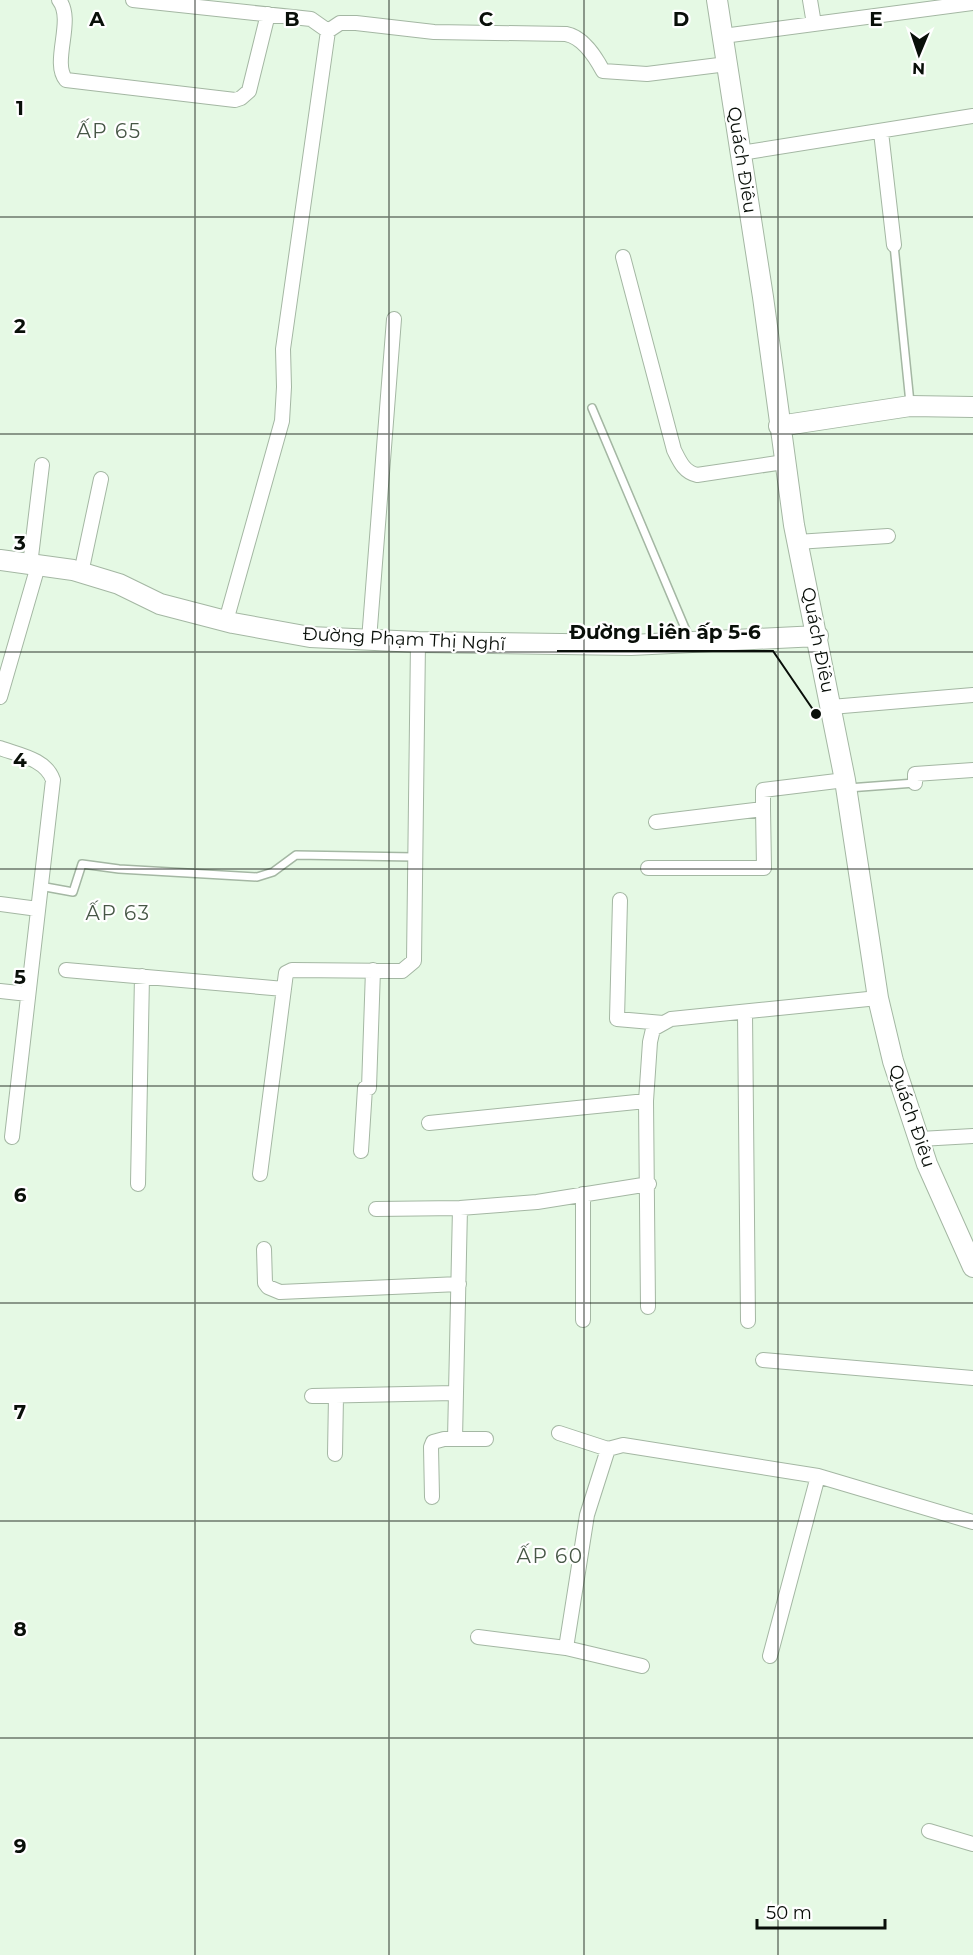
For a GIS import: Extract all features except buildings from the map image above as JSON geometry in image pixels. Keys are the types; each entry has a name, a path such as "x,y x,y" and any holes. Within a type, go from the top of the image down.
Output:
{"main road":[{"name":"Quách Điêu","path":"717,0 763,297 778,426 797,542 818,636 845,784 878,998 893,1061 927,1164 973,1267"},
{"path":"778,426 910,406 973,407"},
{"name":"Đường Phạm Thị Nghĩ","path":"0,560 81,573 119,584 160,604 226,621 310,637 418,642 631,645 818,636"}],"street":[{"path":"59,0 64,11 61,71 66,80 235,100 249,91 268,14"},
{"path":"133,0 311,19 328,31"},
{"path":"810,0 814,24"},
{"path":"723,36 973,3"},
{"path":"226,621 282,421 283,349 328,31 340,23 356,22 434,32 566,34 576,36 596,58 603,71 647,74 727,64"},
{"path":"741,153 973,116"},
{"path":"881,132 894,245"},
{"path":"623,257 674,450 683,467 688,472 698,475 784,462"},
{"path":"369,640 394,319"},
{"path":"1,691 34,565 42,465"},
{"path":"81,573 101,479"},
{"path":"797,542 888,536"},
{"path":"260,1174 285,975 290,971 402,971 414,961 418,642"},
{"path":"831,707 973,695"},
{"path":"0,748 38,762 50,769 53,780 12,1137"},
{"path":"915,783 915,774 973,770"},
{"path":"648,868 764,868 763,790 845,784"},
{"path":"656,822 763,809"},
{"path":"620,900 617,1019 663,1023"},
{"path":"0,904 38,909"},
{"path":"66,970 284,989"},
{"path":"361,1151 365,1088 369,1088 373,970"},
{"path":"138,1184 142,976"},
{"path":"0,991 28,994"},
{"path":"648,1307 649,1184 646,1101 653,1029 671,1019 878,998"},
{"path":"745,1013 748,1321"},
{"path":"429,1123 646,1101"},
{"path":"920,1139 973,1136"},
{"path":"376,1209 460,1208 537,1202 649,1184"},
{"path":"583,1194 583,1320"},
{"path":"454,1439 460,1208"},
{"path":"264,1249 265,1283 268,1287 280,1292 459,1284"},
{"path":"763,1360 973,1378"},
{"path":"312,1396 454,1393"},
{"path":"335,1454 336,1396"},
{"path":"559,1433 608,1449 623,1445 818,1476 973,1522"},
{"path":"432,1497 431,1445 437,1440 486,1439"},
{"path":"566,1648 586,1515 608,1449"},
{"path":"770,1656 818,1476"},
{"path":"478,1637 566,1648 642,1666"},
{"path":"929,1831 973,1844"}],"lane":[{"path":"894,245 910,406"},
{"path":"592,408 691,642"},
{"path":"845,784 915,783"},
{"path":"40,886 73,892 82,864 118,869 256,877 273,872 296,855 414,857"}],"place":[{"name":"Đường Liên ấp 5-6","path":"816,714"}],"district":[{"name":"ẤP 65","path":"109,131"},
{"name":"ẤP 63","path":"118,913"},
{"name":"ẤP 60","path":"550,1556"}]}
